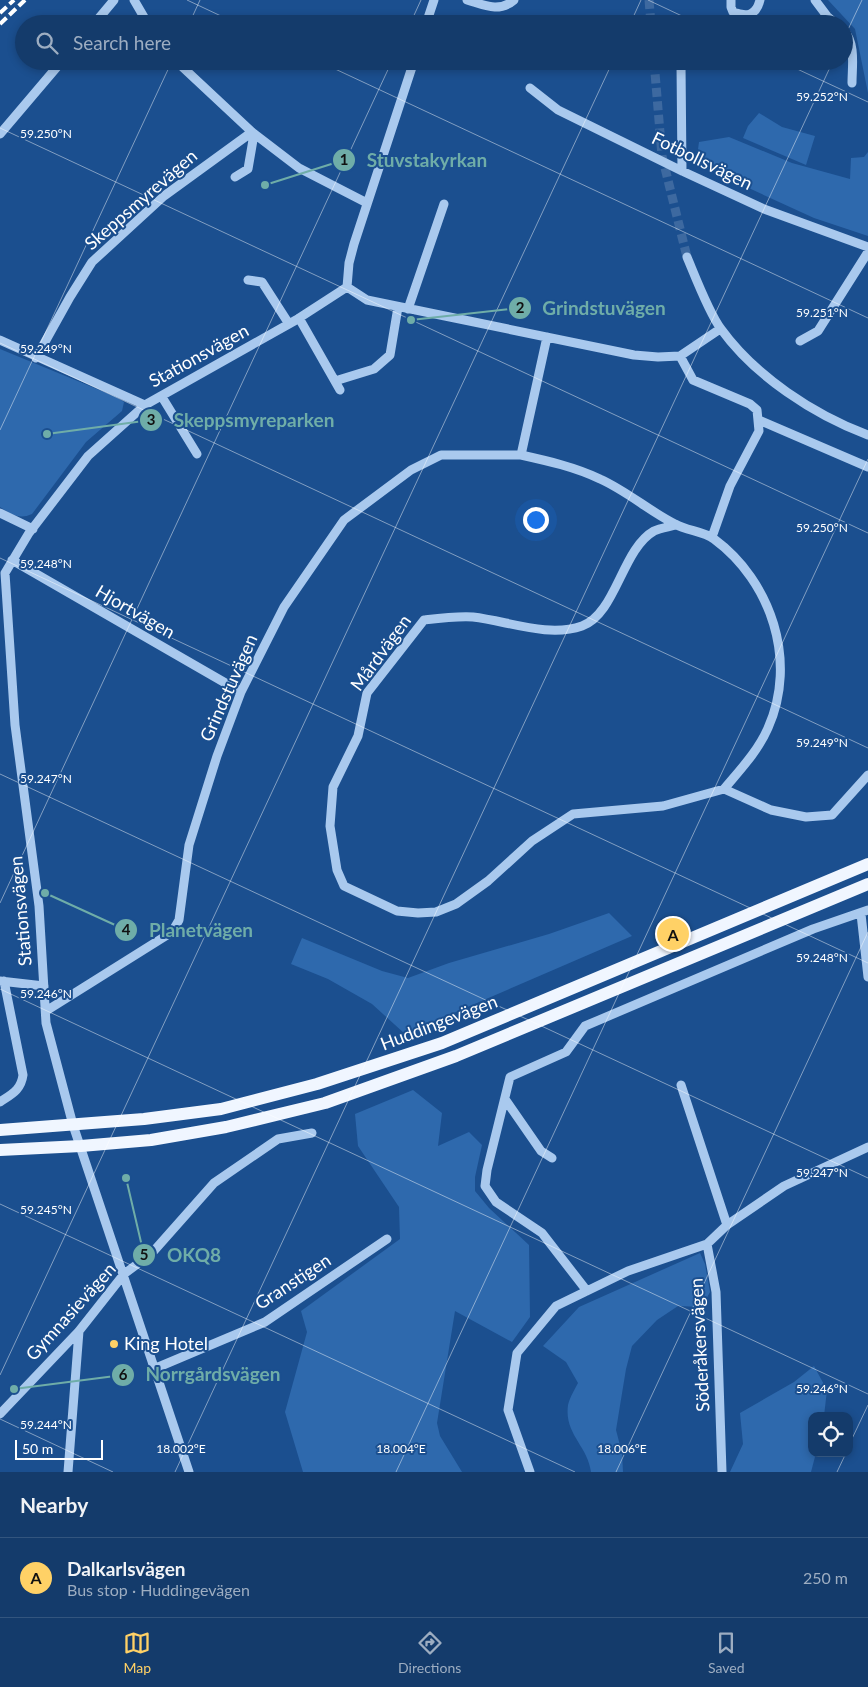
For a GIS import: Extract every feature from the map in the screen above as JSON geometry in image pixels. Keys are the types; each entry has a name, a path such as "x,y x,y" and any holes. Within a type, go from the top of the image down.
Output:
{"main road":[{"name":"Huddingevägen","path":"0,1130 144,1120 221,1109 317,1084 442,1043 868,864"},
{"name":"Huddingevägen","path":"0,1150 151,1140 226,1127 325,1103 456,1056 868,884"}],"street":[{"path":"102,15 114,0"},
{"path":"134,0 143,15"},
{"path":"429,15 434,0"},
{"path":"467,0 497,9 508,5 514,0"},
{"path":"731,0 731,7 734,12 744,15"},
{"path":"749,15 758,7 760,0"},
{"path":"815,0 828,15"},
{"path":"0,134 54,70"},
{"path":"186,70 253,133 298,168 367,203"},
{"path":"411,70 349,263 347,287 367,300 634,354 680,356 720,328"},
{"path":"682,70 682,171"},
{"path":"852,70 852,83"},
{"name":"Fotbollsvägen","path":"530,88 558,110 682,171 764,209 868,247"},
{"path":"235,178 248,169 253,133"},
{"name":"Skeppsmyrevägen","path":"36,358 70,296 92,262 164,196 253,133"},
{"path":"408,309 444,204"},
{"path":"800,341 818,331 868,252"},
{"path":"687,256 720,328 758,369 781,388 852,429 868,435"},
{"path":"248,280 262,282 289,324"},
{"name":"Stationsvägen","path":"189,1472 156,1368 73,1125 46,1023 39,906 15,725 2,574 88,456 145,405 289,324 347,287"},
{"path":"335,381 362,373 384,362 390,355 398,307"},
{"path":"299,318 340,390"},
{"path":"521,455 547,337"},
{"path":"0,340 36,358 145,405"},
{"path":"680,356 693,380 750,404 757,410 759,420 759,431 730,486 712,537 733,555 766,600 780,648 778,701 768,729 744,766 724,789 771,810 806,817 832,815 868,775"},
{"path":"162,396 197,454"},
{"path":"759,420 868,467"},
{"name":"Grindstuvägen","path":"46,1011 172,932 179,920 189,845 217,756 241,692 284,607 344,520 411,470 441,455 521,455 570,467 601,480 676,525 712,537"},
{"path":"0,513 33,529"},
{"name":"Mårdvägen","path":"676,525 655,530 636,547 612,594 597,615 583,626 554,631 456,616 424,620 391,661 364,700 358,736 333,787 330,826 333,852 344,886 397,911 436,912 456,904 488,881 532,840 573,814 663,806 724,789"},
{"name":"Hjortvägen","path":"12,560 241,692"},
{"path":"587,1291 542,1233 496,1202 485,1186 487,1170 510,1076 566,1052 585,1026 813,929 864,912 868,977"},
{"path":"0,1102 16,1091 22,1084 23,1075 2,981 44,986"},
{"path":"681,1085 727,1225"},
{"path":"505,1099 540,1151 552,1158"},
{"name":"Gymnasievägen","path":"0,1414 79,1331 124,1274 152,1253 214,1183 278,1139 312,1133"},
{"path":"530,1472 508,1410 517,1353 556,1306 628,1272 707,1244 727,1225 784,1186 868,1147"},
{"name":"Granstigen","path":"156,1368 265,1322 387,1239"},
{"name":"Söderåkersvägen","path":"707,1244 716,1292 722,1472"},
{"path":"68,1472 79,1331"}],"shaded area":[{"path":"828,0 868,0 868,93 853,27 853,15 842,15"},
{"path":"759,113 782,127 815,136 806,165 743,138 748,126"},
{"path":"729,137 792,163 850,179 851,158 864,157 868,152 868,236 814,218 696,164 699,142"},
{"path":"0,349 114,396 124,402 122,411 86,442 32,514 27,516 12,514 0,507"},
{"path":"609,913 632,936 405,1034 372,1004 328,979 291,964 302,938 382,971 408,978 449,963 549,934"},
{"path":"413,1090 442,1113 438,1146 469,1132 482,1145 475,1177 475,1191 489,1208 529,1245 530,1317 512,1342 455,1311 437,1423 440,1436 462,1472 303,1472 285,1412 307,1332 301,1311 400,1239 399,1207 358,1146 355,1114"},
{"path":"700,1253 705,1264 710,1292 702,1307 678,1306 657,1320 632,1346 626,1369 616,1430 622,1453 623,1472 591,1472 586,1455 569,1424 568,1405 578,1383 566,1362 543,1346 579,1307"},
{"path":"814,1366 827,1390 824,1412 808,1412 808,1457 815,1457 811,1472 730,1472 743,1444 740,1413 794,1382"}],"tunnel":[{"path":"649,0 650,15"},
{"path":"655,70 662,156 687,257"}],"railway":[{"path":"0,13 14,0"},
{"path":"0,24 25,0"}],"place":[{"name":"Stuvstakyrkan","path":"265,185"},
{"name":"Grindstuvägen","path":"411,320"},
{"name":"Skeppsmyreparken","path":"47,434"},
{"name":"Planetvägen","path":"45,893"},
{"name":"Dalkarlsvägen","path":"673,934"},
{"name":"OKQ8","path":"126,1178"},
{"name":"King Hotel","path":"114,1344"},
{"name":"Norrgårdsvägen","path":"14,1389"}]}
